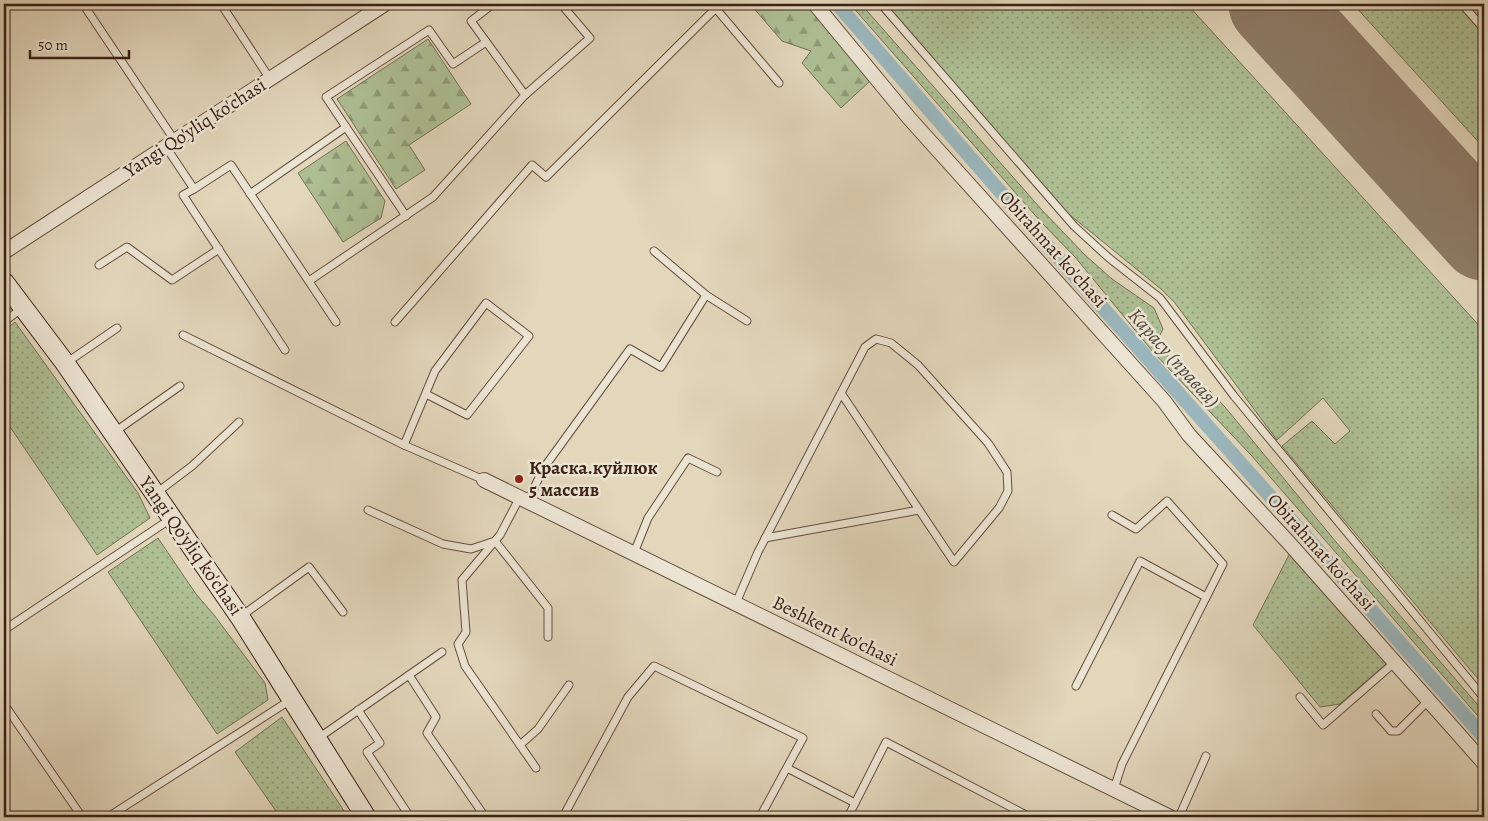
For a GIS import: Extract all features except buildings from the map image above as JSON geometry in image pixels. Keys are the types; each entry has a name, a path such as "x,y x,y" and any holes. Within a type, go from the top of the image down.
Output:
{"street":[{"name":"Yangi Qo'yliq ko'chasi","path":"4,252 385,4"},
{"name":"Obirahmat ko'chasi","path":"815,4 909,118 1157,394 1188,435 1289,543 1484,764"},
{"name":"Yangi Qo'yliq ko'chasi","path":"4,282 24,306 65,364 240,617 366,817"},
{"name":"Beshkent ko'chasi","path":"484,480 1170,817"}],"lane":[{"path":"83,4 170,144 194,189"},
{"path":"221,4 270,80"},
{"path":"493,4 471,21 525,95"},
{"path":"309,281 432,197 525,95 590,38 561,4"},
{"path":"880,4 1074,226 1109,258 1160,298 1234,396 1484,698"},
{"path":"1462,4 1484,29"},
{"path":"395,322 532,165 546,177 714,6 779,82"},
{"path":"406,216 326,97 429,30 453,64 486,42"},
{"path":"250,194 346,127"},
{"path":"285,350 183,195 231,165 336,322"},
{"path":"99,265 128,247 172,280 219,249"},
{"path":"654,251 706,295 747,321"},
{"path":"536,768 465,666 458,644 466,632 462,580 495,541 543,469 630,349 661,367 706,295"},
{"path":"404,445 435,371 486,304 529,336 466,415 426,394"},
{"path":"4,322 24,306"},
{"path":"65,364 117,328"},
{"path":"183,335 404,445 484,480"},
{"path":"736,603 765,538 841,393 865,348 876,339 891,343 918,365 962,413 988,443 1007,472 1008,491 998,508 954,562 841,393"},
{"path":"113,433 180,386"},
{"path":"155,494 192,466 239,422"},
{"path":"634,554 648,518 688,458 717,472"},
{"path":"1112,515 1136,529 1167,501 1223,564 1122,764 1114,790"},
{"path":"368,510 443,544 471,549 495,541"},
{"path":"765,538 919,510"},
{"path":"4,630 172,518"},
{"path":"495,541 548,608 548,637"},
{"path":"1076,686 1140,562 1206,598"},
{"path":"240,617 309,567 343,612"},
{"path":"316,740 442,652"},
{"path":"1300,696 1323,725 1395,662"},
{"path":"563,817 628,697 654,666 803,738 760,817"},
{"path":"409,675 436,717 427,733 483,814 479,817"},
{"path":"520,745 538,728 569,685"},
{"path":"108,817 292,699"},
{"path":"1376,714 1391,731 1398,731 1429,700"},
{"path":"4,704 82,817"},
{"path":"358,710 380,742 366,752 410,817"},
{"path":"848,817 886,742 1030,817"},
{"path":"1179,817 1206,756"},
{"path":"787,768 855,803"}],"green space":[{"path":"750,4 806,4 870,81 841,108 802,63 811,51 782,41"},
{"path":"850,4 861,4 1041,209 1085,255 1112,279 1154,308 1163,329 1156,343 1180,368 1200,386 1209,390 1225,407 1336,542 1484,712 1484,723 1251,455 1153,352 1075,257 1041,222"},
{"path":"886,4 1187,4 1484,331 1484,686 1282,446 1312,421 1335,444 1350,431 1323,398 1277,440 1175,303 1161,289 1065,211"},
{"path":"1353,4 1484,4 1484,148"},
{"path":"428,39 471,104 409,145 425,170 396,189 337,99"},
{"path":"346,141 385,201 381,218 343,242 298,173"},
{"path":"15,322 138,493 150,518 97,555 4,418 4,331"},
{"path":"158,538 196,594 265,683 268,700 217,734 108,572"},
{"path":"1290,553 1387,663 1340,704 1320,707 1253,625"},
{"path":"282,717 348,817 280,817 235,752"}],"waterway":[{"name":"Карасу (правая)","path":"837,4 1030,226 1484,737"}],"runway":[{"path":"1273,4 1484,236"}],"place":[{"name":"Краска.куйлюк 5 массив","path":"519,479"}]}
